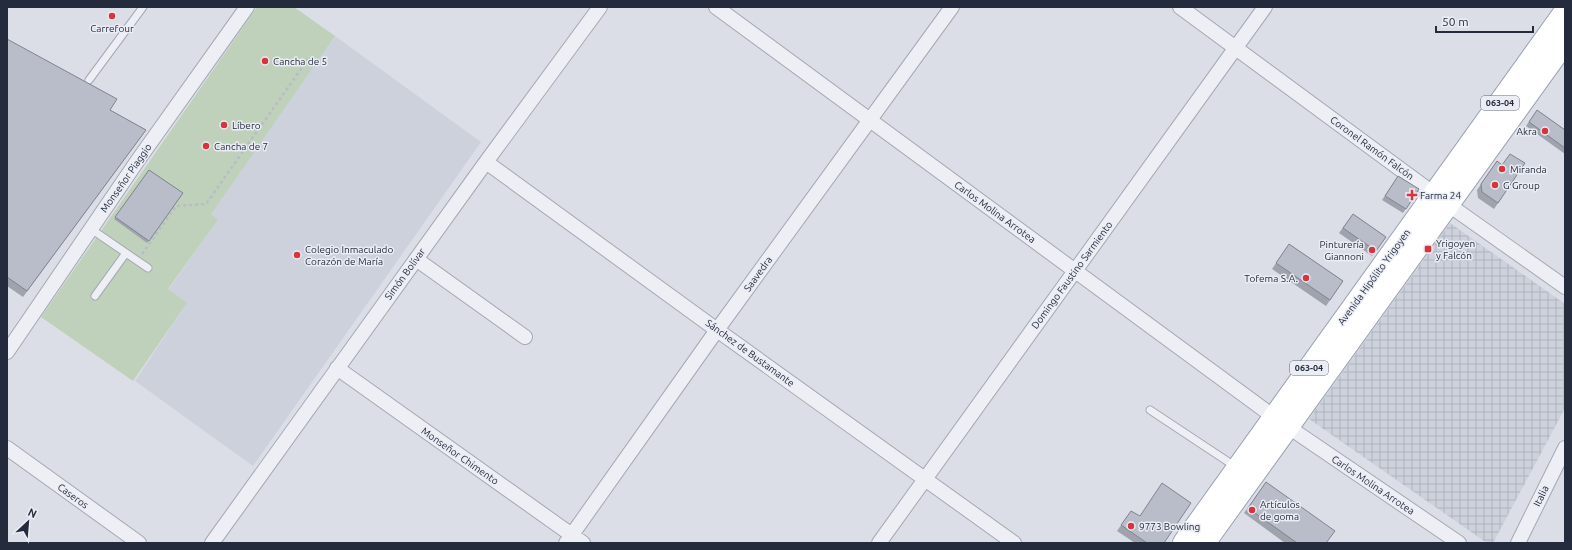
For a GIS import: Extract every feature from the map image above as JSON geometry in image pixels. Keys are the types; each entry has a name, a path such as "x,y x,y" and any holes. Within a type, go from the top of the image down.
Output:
{"main road":[{"name":"Avenida Hipólito Yrigoyen","path":"1204,543 1281,422 1441,199 1565,12"},
{"name":"Avenida Hipólito Yrigoyen","path":"1441,199 1565,42"},
{"name":"Avenida Hipólito Yrigoyen","path":"1184,543 1238,469 1281,422"}],"street":[{"name":"Monseñor Piaggio","path":"7,352 138,160 247,7"},
{"name":"Simón Bolívar","path":"212,543 486,162 600,7"},
{"name":"Carlos Molina Arrotea","path":"716,7 1281,422 1459,543"},
{"name":"Saavedra","path":"574,540 717,330 952,7"},
{"name":"Coronel Ramón Falcón","path":"1180,7 1441,199 1565,287"},
{"name":"Domingo Faustino Sarmiento","path":"880,543 1265,7"},
{"name":"Sánchez de Bustamante","path":"486,162 1014,543"},
{"path":"416,259 525,337"},
{"name":"Monseñor Chimento","path":"337,368 574,540"},
{"name":"Caseros","path":"7,448 139,543"},
{"name":"Italia","path":"1518,543 1565,448"}],"lane":[{"path":"89,80 143,7"},
{"path":"91,229 148,268"},
{"path":"95,296 126,253"},
{"path":"1150,410 1238,469"}],"path":[{"path":"137,261 176,206 206,204 308,59"}],"shaded area":[{"name":"Colegio Inmaculado Corazón de María","path":"335,36 481,142 253,466 135,381 187,303 168,290 218,220 210,214"},
{"path":"1450,223 1565,304 1565,408 1493,543 1487,543 1309,419"}],"green space":[{"name":"Líbero","path":"257,7 294,7 335,36 211,214 218,220 168,289 187,303 133,381 41,317"}],"building":[{"path":"7,39 117,99 110,110 146,130 27,291 7,277"},
{"name":"Akra","path":"1537,110 1565,130 1565,148 1529,122"},
{"name":"G Group","path":"1510,154 1525,163 1498,203 1482,192 1481,184 1497,161 1502,165"},
{"path":"149,170 183,193 149,241 115,217"},
{"path":"1398,176 1419,189 1406,209 1385,196"},
{"path":"1353,214 1386,237 1376,251 1343,228"},
{"name":"Tofema S.A.","path":"1289,244 1343,281 1330,300 1276,263"},
{"path":"1266,482 1335,531 1326,543 1297,543 1248,508"},
{"path":"1162,483 1191,503 1164,543 1147,543 1121,525 1131,511 1140,516"}],"place":[{"name":"Carrefour","path":"112,16"},
{"name":"Cancha de 5","path":"265,61"},
{"name":"Líbero","path":"224,125"},
{"name":"Akra","path":"1545,131"},
{"name":"Cancha de 7","path":"206,146"},
{"name":"Miranda","path":"1502,169"},
{"name":"G Group","path":"1495,185"},
{"name":"Farma 24","path":"1412,195"},
{"name":"Yrigoyen y Falcón","path":"1428,249"},
{"name":"Pinturería Giannoni","path":"1372,250"},
{"name":"Colegio Inmaculado Corazón de María","path":"297,255"},
{"name":"Tofema S.A.","path":"1306,278"},
{"name":"Artículos de goma","path":"1252,510"},
{"name":"9773 Bowling","path":"1131,526"}]}
